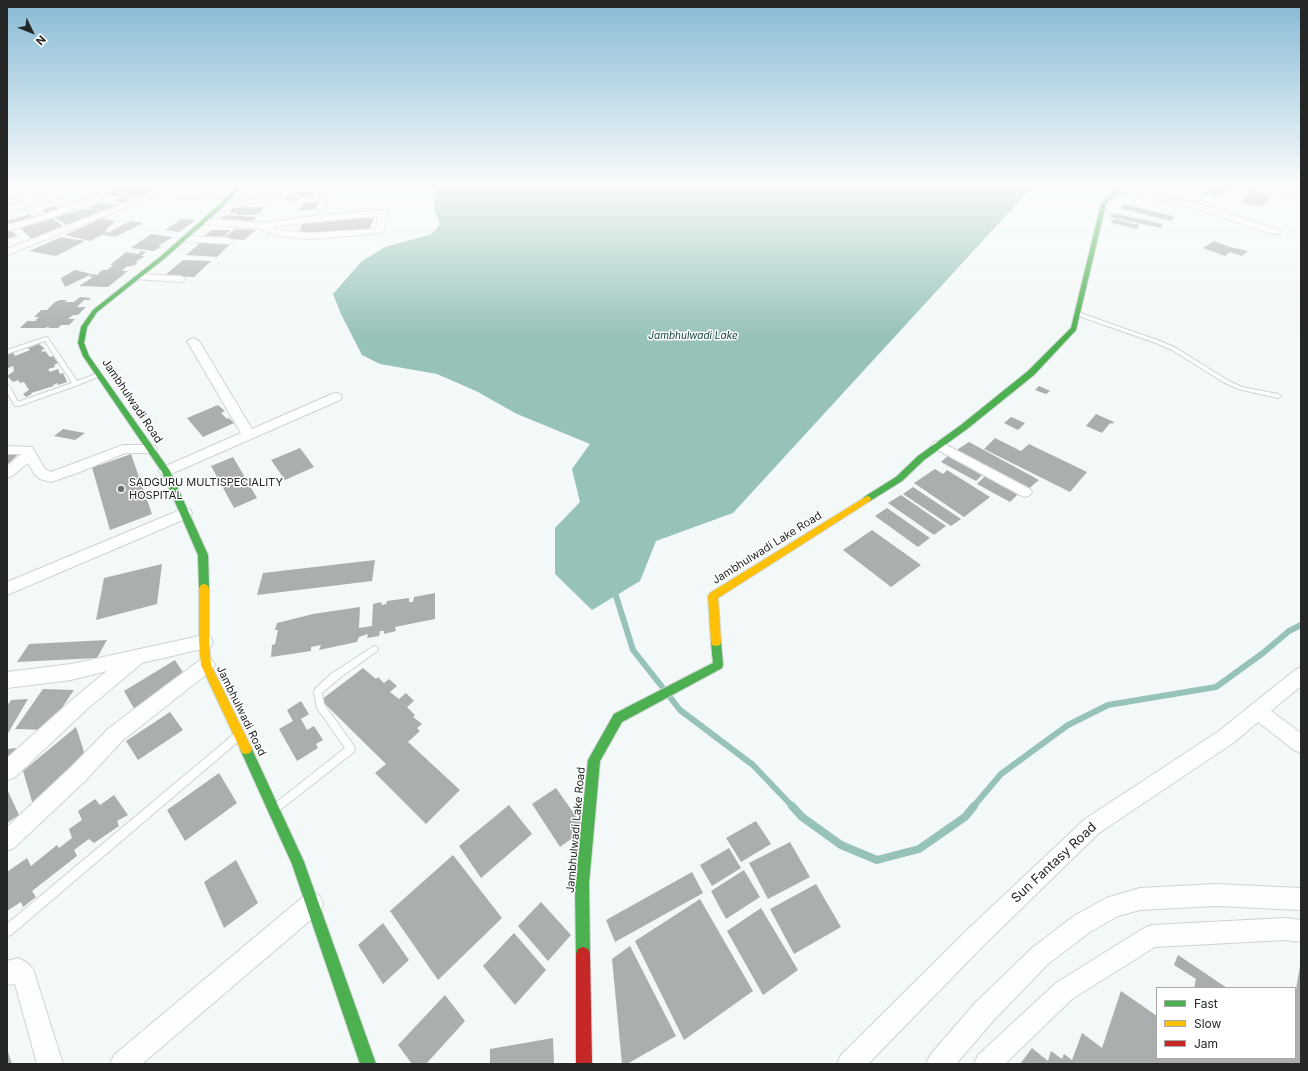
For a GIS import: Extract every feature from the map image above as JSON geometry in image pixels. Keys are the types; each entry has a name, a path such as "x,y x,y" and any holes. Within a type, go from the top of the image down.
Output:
{"street":[{"path":"7,252 47,237"},
{"name":"Jambhulwadi Road","path":"186,237 139,277 95,311 84,327 81,343 86,356 166,471 203,555 204,642 206,665 298,862 368,1064"},
{"name":"Jambhulwadi Lake Road","path":"584,1064 582,883 593,767 594,760 618,718 718,665 713,596 899,479 921,458 964,427 1032,373 1074,329 1096,237"},
{"path":"184,239 229,241"},
{"path":"139,277 182,279"},
{"path":"193,342 249,435"},
{"path":"166,471 336,397"},
{"path":"940,445 1025,492"},
{"path":"7,450 27,450 40,472 45,476 52,477 123,450 150,449"},
{"path":"7,473 30,454"},
{"path":"7,589 185,513"},
{"path":"7,680 71,672 204,642"},
{"path":"7,772 80,704 137,657"},
{"path":"7,841 79,773 116,734 206,665"},
{"name":"Sun Fantasy Road","path":"850,1064 975,938 1092,826 1226,737 1301,675"},
{"path":"1257,711 1301,744"},
{"path":"939,1064 984,1012 1040,956 1082,924 1114,906 1140,898 1216,895 1301,899"},
{"path":"123,1064 312,904"},
{"path":"987,1064 1064,991 1152,936 1285,929 1301,931"},
{"path":"7,973 18,970 26,977 50,1064"}],"lane":[{"path":"1078,314 1174,349 1240,388 1278,396"},
{"path":"7,352 46,339 76,384"},
{"path":"7,387 17,405 99,375"},
{"path":"274,810 351,749 320,705 318,692 334,677 374,649"},
{"path":"7,931 240,735"}],"water":[{"name":"Jambhulwadi Lake","path":"421,237 986,237 733,513 656,541 640,581 592,610 555,574 555,528 580,502 572,469 590,444 517,414 476,391 437,374 380,364 362,355 341,314 333,294 361,262 385,247"}],"building":[{"path":"30,237 41,237 33,240"},
{"path":"61,237 85,241 56,256 29,251"},
{"path":"73,237 98,237 90,241"},
{"path":"147,237 173,237 158,246 162,246 154,251 131,248"},
{"path":"224,237 248,237 244,240 223,238"},
{"path":"1214,241 1230,247 1248,251 1242,256 1230,252 1225,256 1203,248"},
{"path":"201,242 231,243 217,257 186,255"},
{"path":"141,251 146,252 141,256 145,256 135,262 138,262 135,265 126,267 122,271 128,271 108,287 79,286 93,277 89,277 92,274 97,275 102,270 107,270 113,265 110,265 126,252 138,254"},
{"path":"183,260 211,261 194,277 164,276"},
{"path":"75,270 92,274 65,287 61,278"},
{"path":"80,297 91,298 89,300 84,300 77,307 86,307 78,315 73,315 68,319 75,319 69,325 61,325 58,328 48,328 50,326 45,328 20,328 27,321 35,321 39,317 34,317 41,310 47,310 55,302 67,300 65,302 74,302"},
{"path":"39,344 45,349 41,350 43,352 45,351 50,357 53,356 58,363 54,365 55,367 48,369 50,372 58,369 60,374 63,373 67,382 58,385 58,383 53,385 54,386 31,393 32,394 26,397 23,394 29,390 24,382 20,383 18,380 13,382 7,376 14,371 13,366 8,368 7,366 7,355 13,352 15,356 30,350 28,348"},
{"path":"1039,386 1050,391 1046,394 1035,390"},
{"path":"218,405 225,411 221,413 234,423 203,437 187,418"},
{"path":"1096,414 1114,422 1112,424 1110,423 1102,433 1086,426"},
{"path":"1011,417 1025,423 1018,430 1004,423"},
{"path":"63,429 85,433 75,440 54,436"},
{"path":"995,438 1021,451 1029,444 1087,472 1070,492 984,449"},
{"path":"969,442 1039,480 1026,491 955,451"},
{"path":"300,448 314,467 285,480 271,460"},
{"path":"7,452 20,452 7,465"},
{"name":"SADGURU MULTISPECIALITY HOSPITAL","path":"131,454 152,514 110,530 91,464 99,461 100,465"},
{"path":"950,454 985,472 976,481 941,462"},
{"path":"233,457 257,498 234,508 211,466"},
{"path":"935,469 943,474 947,470 990,497 964,517 914,483"},
{"path":"987,474 1021,491 1010,502 977,484"},
{"path":"913,487 961,519 951,526 903,494"},
{"path":"901,495 946,526 934,535 888,503"},
{"path":"887,508 930,538 918,547 875,516"},
{"path":"872,530 921,565 891,587 843,550"},
{"path":"375,560 372,581 257,595 263,573"},
{"path":"162,564 157,604 96,620 104,578"},
{"path":"435,593 435,619 395,627 396,631 384,634 384,631 380,631 379,636 367,638 368,634 359,637 357,642 319,650 321,645 311,647 311,651 271,657 272,645 275,644 278,630 275,630 277,623 313,614 360,607 359,628 372,626 373,604 381,602 382,605 386,604 387,601 409,598 409,602 413,602 414,597"},
{"path":"107,640 97,658 17,662 29,644"},
{"path":"175,660 186,677 136,712 124,691"},
{"path":"363,668 376,679 378,677 384,683 389,679 397,686 390,692 399,699 406,693 414,701 407,707 415,715 413,717 422,724 417,728 420,731 408,742 460,790 426,824 375,773 386,764 321,700"},
{"path":"43,689 74,690 47,730 15,729"},
{"path":"28,699 7,735 7,706 11,700"},
{"path":"301,701 309,714 301,719 307,730 314,726 323,740 316,744 318,748 297,761 279,729 293,721 287,710"},
{"path":"170,712 183,730 138,760 126,741"},
{"path":"76,727 86,758 33,805 23,771"},
{"path":"16,748 7,766 7,749"},
{"path":"219,773 237,803 185,841 167,810"},
{"path":"556,788 585,829 560,847 532,804"},
{"path":"7,789 19,815 7,823"},
{"path":"114,795 128,815 117,821 119,826 94,843 89,839 74,850 77,856 32,891 36,897 23,907 21,902 7,911 7,872 27,858 31,866 57,845 59,848 72,838 69,829 82,820 78,811 95,799 100,805"},
{"path":"509,805 532,834 481,878 459,846"},
{"path":"756,821 771,844 741,862 726,838"},
{"path":"790,842 810,877 768,899 749,863"},
{"path":"729,848 741,868 712,886 700,865"},
{"path":"453,855 502,918 438,980 390,911"},
{"path":"236,860 258,903 224,928 204,882"},
{"path":"744,870 760,897 726,919 711,891"},
{"path":"692,872 703,893 615,942 606,920"},
{"path":"816,884 841,927 794,954 770,909"},
{"path":"700,899 753,991 684,1040 635,941"},
{"path":"541,902 571,935 548,961 518,926"},
{"path":"761,908 798,970 763,995 727,931"},
{"path":"383,923 409,960 383,984 358,945"},
{"path":"514,933 546,970 515,1005 483,966"},
{"path":"630,946 676,1036 627,1064 622,1064 612,959"},
{"path":"1178,955 1226,987 1194,987 1196,979 1174,965"},
{"path":"1300,966 1301,1064 1020,1064 1032,1048 1048,1061 1051,1051 1062,1059 1064,1054 1072,1060 1082,1033 1102,1048 1121,991 1156,1015 1156,1059 1296,1059 1296,989"},
{"path":"445,995 465,1021 426,1064 412,1064 398,1045"},
{"path":"553,1038 554,1064 490,1064 490,1049"},
{"path":"7,1049 12,1064 7,1064"}],"waterway":[{"path":"616,596 633,650 663,688"},
{"path":"973,807 1001,774 1068,725 1108,705 1216,687 1263,653 1289,631 1301,625"},
{"path":"669,696 680,710 753,765 793,807"},
{"path":"792,806 802,817 841,845 877,860 919,849 965,817 974,806"}],"traffic: fast":[{"path":"186,237 95,311 84,327 81,343 86,356 166,471 203,555 204,588"},
{"path":"867,499 899,479 921,458 964,427 1031,373 1074,329 1096,237"},
{"path":"583,954 582,883 594,760 618,718 718,665 716,642"},
{"path":"246,749 298,862 368,1064"}],"traffic: slow":[{"path":"716,642 713,596 867,499"},
{"path":"204,588 204,642 206,665 246,749"}],"traffic: jam":[{"path":"583,954 584,1064"}],"place":[{"name":"SADGURU MULTISPECIALITY HOSPITAL","path":"121,489"}]}
